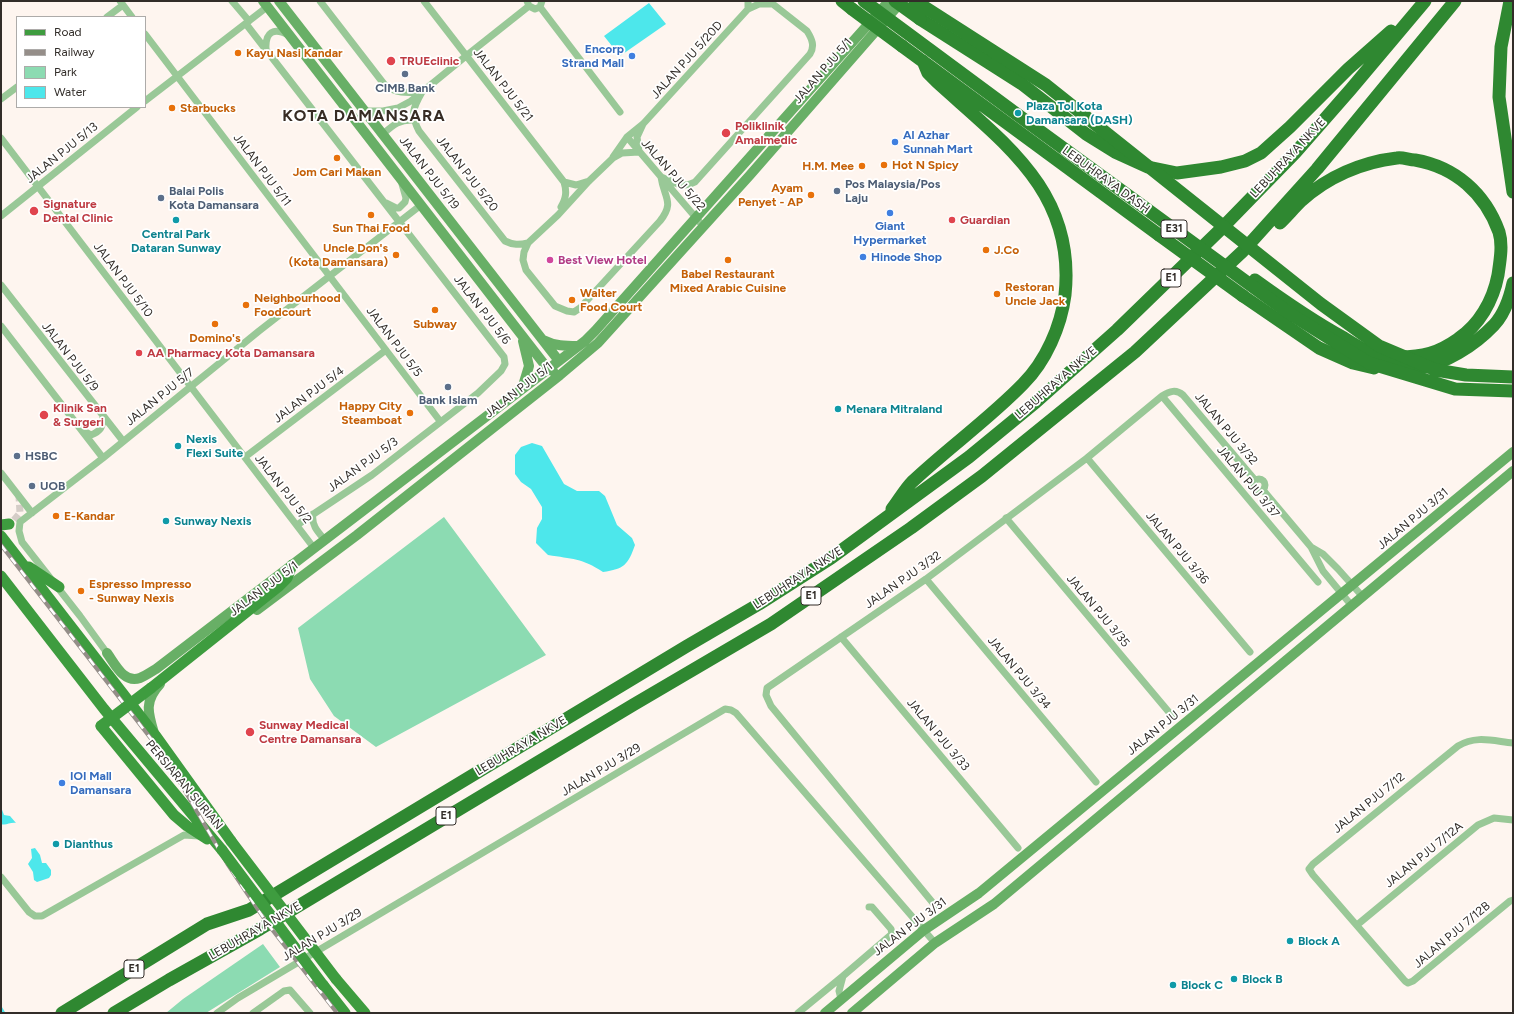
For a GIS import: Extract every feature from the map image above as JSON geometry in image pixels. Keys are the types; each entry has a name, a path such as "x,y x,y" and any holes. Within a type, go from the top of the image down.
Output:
{"highway":[{"path":"866,1 1298,311 1366,351 1387,358 1420,357 1447,346 1469,332 1484,313 1495,288 1501,255 1499,233 1490,213 1475,190 1453,173 1429,163 1398,158 1359,166 1327,182 1301,201 1264,240 1243,251"},
{"name":"LEBUHRAYA DASH","path":"866,1 1022,118 1289,313 1369,363 1455,389 1513,392"},
{"path":"895,1 920,19 1022,84 1086,134 1115,152 1148,167 1177,173 1222,167 1245,161 1261,153 1290,128 1348,69 1425,1"},
{"name":"E31","path":"915,1 1046,85 1321,304 1379,346 1436,370 1466,375 1513,377"},
{"name":"LEBUHRAYA NKVE","path":"62,1013 207,924 249,910 680,650 759,604 831,558 969,457 1036,402 1117,330 1220,230 1294,153 1351,89 1425,1"},
{"name":"LEBUHRAYA NKVE","path":"114,1013 260,928 633,704 771,624 911,528 982,476 1100,382 1135,352 1243,251 1316,169 1455,1"},
{"path":"1510,1 1501,47 1500,97 1513,192"},
{"path":"847,5 1243,296 1319,348 1353,363 1385,370 1418,369 1448,359 1472,345 1495,324 1509,298 1513,283"},
{"path":"884,520 911,483 997,409 1033,373 1043,358 1053,338 1064,304 1065,260 1062,239 1053,209 1043,189 1014,153 937,82 928,72 922,61"}],"main road":[{"path":"1,536 21,561 59,587"},
{"name":"PERSIARAN SURIAN","path":"21,561 155,735 231,841 336,979 365,1013"},
{"path":"219,847 174,815 101,726 176,669 278,587 287,578 292,565"},
{"name":"PERSIARAN SURIAN","path":"1,576 104,709 219,847 345,1013"}],"street":[{"name":"JALAN PJU 5/6","path":"232,1 266,49 504,358 505,364 502,370 478,393 440,421"},
{"name":"JALAN PJU 5/19","path":"279,1 558,361"},
{"path":"320,1 384,84 397,92 422,92"},
{"name":"JALAN PJU 5/21","path":"424,1 564,182"},
{"path":"661,177 683,186 689,186 695,182 802,64 812,50 811,38 807,31 770,2 759,4 748,9 748,1"},
{"path":"880,19 889,1"},
{"path":"880,19 902,1"},
{"path":"108,16 121,3 131,16"},
{"path":"146,100 247,22 265,4 548,369 560,374"},
{"path":"364,111 383,111 398,108 411,101 528,4 533,9 541,4 620,112"},
{"name":"JALAN PJU 5/20D","path":"613,158 619,147 627,138 643,124 748,9"},
{"name":"JALAN PJU 5/1","path":"146,675 156,669 521,391 595,332 696,218 880,19"},
{"name":"JALAN PJU 5/1","path":"154,689 332,554 560,374 606,335 750,175 880,19"},
{"path":"266,49 267,37 271,33 281,31 290,36"},
{"name":"JALAN PJU 5/11","path":"146,35 330,276"},
{"path":"1,99 16,88"},
{"path":"383,134 398,122 414,120 414,108 422,92"},
{"name":"JALAN PJU 5/13","path":"1,216 137,108"},
{"name":"JALAN PJU 5/20","path":"414,120 420,131 505,241 511,244 519,245 528,243"},
{"name":"JALAN PJU 5/20D","path":"528,243 558,215 589,181 613,158 622,152 640,152 637,137 643,124"},
{"name":"JALAN PJU 5/10","path":"1,138 191,387"},
{"name":"JALAN PJU 5/22","path":"627,138 703,226"},
{"path":"528,243 524,252 523,260 526,270 555,306 567,312 574,312 580,308 667,213 669,207 661,177"},
{"path":"382,201 396,208 405,202 406,195 401,179"},
{"path":"564,182 576,185 589,181"},
{"path":"558,215 566,198 567,190 564,182"},
{"name":"JALAN PJU 5/7","path":"107,653 59,587 22,542 19,531 20,522 421,205"},
{"name":"JALAN PJU 5/5","path":"330,276 440,421"},
{"name":"JALAN PJU 5/9","path":"1,285 123,441"},
{"path":"1,326 102,458"},
{"path":"520,333 529,366 521,391"},
{"path":"541,339 552,345 578,346"},
{"name":"JALAN PJU 5/4","path":"245,457 386,350"},
{"path":"558,361 560,374"},
{"name":"JALAN PJU 5/2","path":"191,387 314,548"},
{"name":"JALAN PJU 3/32","path":"937,906 768,701 766,695 767,688 926,579 1087,458 1162,396 1169,392 1179,392 1183,395 1255,480 1259,479 1264,482 1265,486 1263,490 1311,547"},
{"name":"JALAN PJU 3/37","path":"1162,396 1318,582"},
{"path":"82,430 91,435 98,432 103,426 103,416"},
{"name":"JALAN PJU 5/3","path":"297,525 372,475 440,421"},
{"name":"JALAN PJU 3/31","path":"825,1013 924,930 979,893 1342,595 1513,452"},
{"name":"JALAN PJU 3/36","path":"1087,458 1250,652"},
{"path":"852,1013 935,943 994,904 1513,471"},
{"path":"1,473 32,513"},
{"path":"313,514 312,519 314,525 325,540"},
{"name":"JALAN PJU 3/35","path":"1006,518 1173,717"},
{"path":"1311,547 1323,554 1363,597"},
{"path":"1311,547 1316,560 1323,571 1352,606"},
{"name":"JALAN PJU 3/34","path":"926,579 1096,782"},
{"name":"JALAN PJU 3/33","path":"841,637 1018,848"},
{"path":"107,653 118,669 128,678 133,680 146,675"},
{"path":"146,675 142,681 143,688 149,692 154,689"},
{"path":"154,689 148,705 148,714 155,735"},
{"name":"JALAN PJU 3/29","path":"217,1013 238,998 725,709 736,713 935,943"},
{"name":"JALAN PJU 7/12","path":"1357,925 1313,875 1309,869 1313,864 1466,741 1474,739 1513,743"},
{"name":"JALAN PJU 7/12A","path":"1357,925 1478,825 1494,818 1513,820"},
{"path":"1,877 29,912 35,916 42,916 184,835 202,836"},
{"name":"JALAN PJU 7/12B","path":"1357,925 1408,983 1414,981 1513,900"},
{"path":"798,1013 892,934 891,929 872,907 869,907"},
{"path":"841,1000 839,991 843,976"},
{"path":"253,1013 284,991 290,990 310,1013"}],"green space":[{"path":"444,517 546,655 376,747 334,716 310,679 298,628"},
{"path":"263,944 280,967 206,1013 166,1013 183,999"}],"water":[{"path":"649,3 666,24 620,56 604,36"},
{"path":"532,443 542,446 564,484 577,491 599,491 605,496 617,525 632,538 635,545 630,557 624,565 616,569 603,572 596,567 583,562 570,558 548,555 536,543 537,528 542,519 542,507 531,489 521,482 515,474 515,455 521,447"},
{"path":"1,807 4,815 10,816 16,823 5,825 1,824"},
{"path":"35,848 40,855 42,863 46,863 51,870 51,875 49,878 37,882 34,880 33,872 28,864 32,858 31,849"}],"waterway":[{"path":"1,1008 4,1013"}],"tunnel":[{"path":"14,520 20,513 19,496"}],"railway":[{"path":"1,545 152,740 174,772 228,865 267,923 337,1013"}],"place":[{"name":"Kayu Nasi Kandar","path":"238,53"},
{"name":"Encorp Strand Mall","path":"632,56"},
{"name":"TRUEclinic","path":"391,61"},
{"name":"CIMB Bank","path":"405,74"},
{"name":"Starbucks","path":"172,108"},
{"name":"Plaza Tol Kota Damansara (DASH)","path":"1018,113"},
{"name":"Poliklinik Amalmedic","path":"726,133"},
{"name":"Al Azhar Sunnah Mart","path":"895,142"},
{"name":"Jom Cari Makan","path":"337,158"},
{"name":"Hot N Spicy","path":"884,165"},
{"name":"H.M. Mee","path":"862,166"},
{"name":"Pos Malaysia/Pos Laju","path":"837,191"},
{"name":"Ayam Penyet - AP","path":"811,195"},
{"name":"Balai Polis Kota Damansara","path":"161,198"},
{"name":"Signature Dental Clinic","path":"34,211"},
{"name":"Giant Hypermarket","path":"890,213"},
{"name":"Sun Thai Food","path":"371,215"},
{"name":"Central Park Dataran Sunway","path":"176,220"},
{"name":"Guardian","path":"952,220"},
{"name":"J.Co","path":"986,250"},
{"name":"Uncle Don's (Kota Damansara)","path":"396,255"},
{"name":"Hinode Shop","path":"863,257"},
{"name":"Best View Hotel","path":"550,260"},
{"name":"Babel Restaurant Mixed Arabic Cuisine","path":"728,260"},
{"name":"Restoran Uncle Jack","path":"997,294"},
{"name":"Walter Food Court","path":"572,300"},
{"name":"Neighbourhood Foodcourt","path":"246,305"},
{"name":"Subway","path":"435,310"},
{"name":"Domino's","path":"215,324"},
{"name":"AA Pharmacy Kota Damansara","path":"139,353"},
{"name":"Bank Islam","path":"448,387"},
{"name":"Menara Mitraland","path":"838,409"},
{"name":"Happy City Steamboat","path":"410,413"},
{"name":"Klinik San & Surgeri","path":"44,415"},
{"name":"Nexis Flexi Suite","path":"178,446"},
{"name":"HSBC","path":"17,456"},
{"name":"UOB","path":"32,486"},
{"name":"E-Kandar","path":"56,516"},
{"name":"Sunway Nexis","path":"166,521"},
{"name":"Espresso Impresso - Sunway Nexis","path":"81,591"},
{"name":"Sunway Medical Centre Damansara","path":"250,732"},
{"name":"IOI Mall Damansara","path":"62,783"},
{"name":"Dianthus","path":"56,844"},
{"name":"Block A","path":"1290,941"},
{"name":"Block B","path":"1234,979"},
{"name":"Block C","path":"1173,985"}],"district":[{"name":"KOTA DAMANSARA","path":"364,116"}]}
